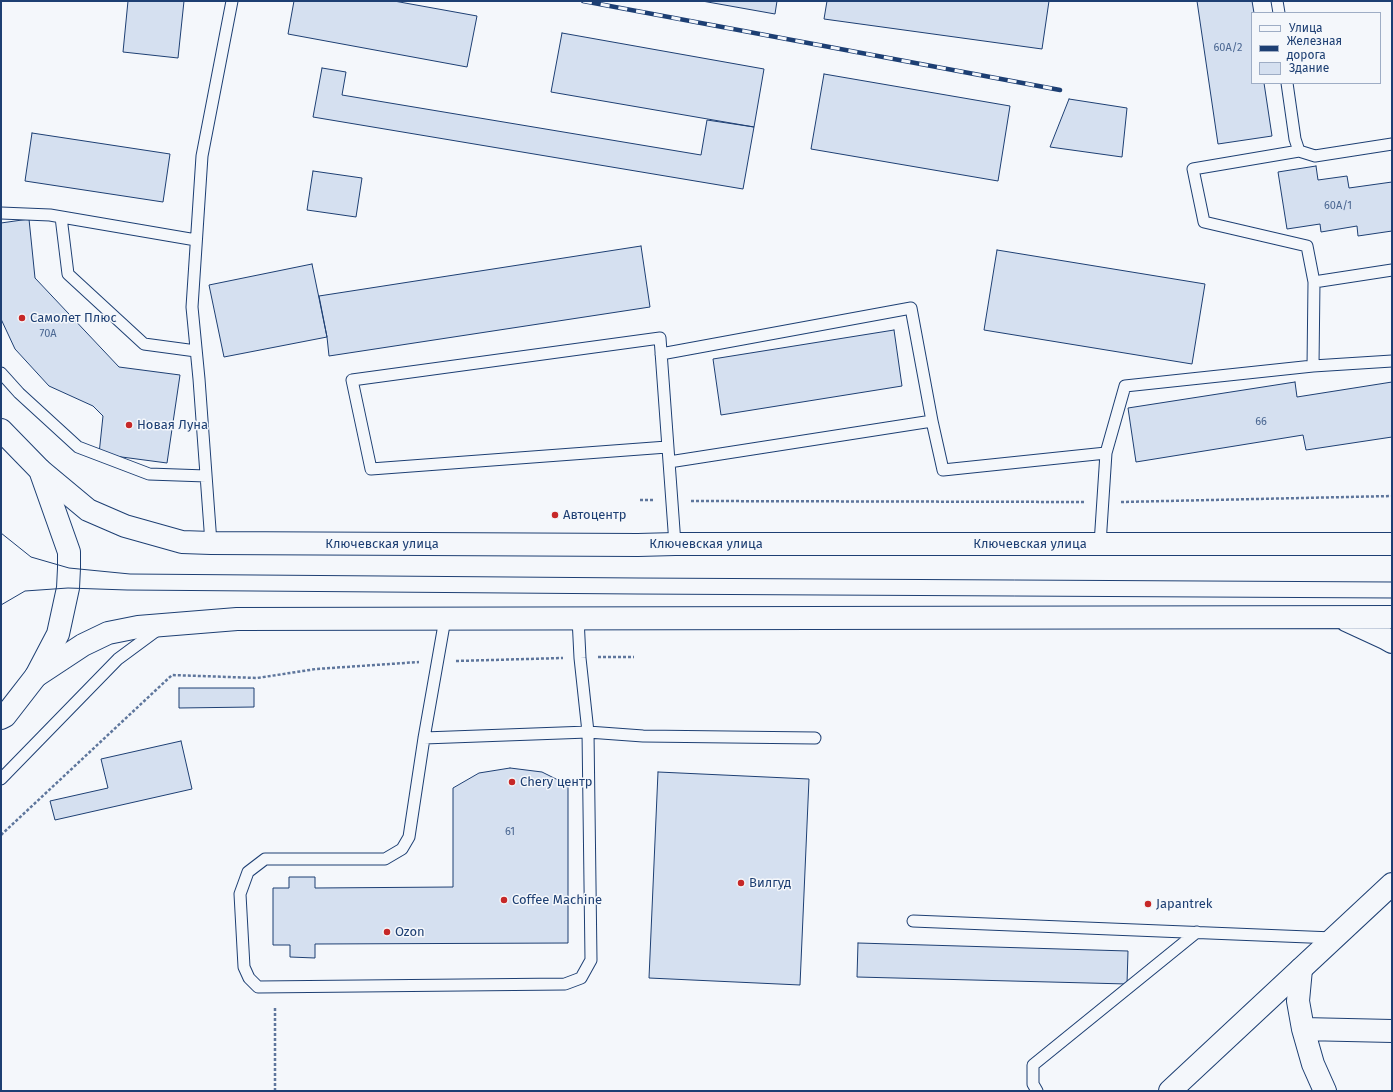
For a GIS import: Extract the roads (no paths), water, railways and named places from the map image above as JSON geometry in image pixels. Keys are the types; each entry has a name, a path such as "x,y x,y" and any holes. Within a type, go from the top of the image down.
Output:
{"main road":[{"name":"Ключевская улица","path":"1,430 40,470 88,510 125,526 182,542 630,545 1392,544"},
{"path":"2,718 36,676 58,634 68,588 69,552 40,470"},
{"path":"1338,616 1392,642"},
{"path":"36,676 83,644 108,633 138,627 237,619 1392,617"},
{"path":"1170,1091 1392,884"},
{"path":"1301,969 1298,1001 1303,1029 1313,1064 1325,1091"},
{"path":"1303,1029 1392,1031"}],"lane":[{"path":"210,543 192,307 202,156 232,1"},
{"path":"1277,1 1279,12"},
{"path":"1287,84 1294,139 1299,151"},
{"path":"1313,366 1314,282 1307,246 1204,222 1193,169 1299,151 1315,156 1392,144"},
{"path":"1,213 50,215 196,240"},
{"path":"61,217 68,274 144,344 196,351"},
{"path":"1314,282 1392,270"},
{"path":"661,354 910,308 943,470 1106,453"},
{"path":"668,447 371,468 352,380 660,338 668,447 674,544"},
{"path":"1100,544 1106,453 1125,386 1313,366 1392,361"},
{"path":"1,373 19,392 78,447 149,474 206,476"},
{"path":"669,462 932,421"},
{"path":"445,618 424,738 409,837 402,849 385,859 264,859 248,872 240,894 244,967 249,978 258,987 565,984 581,978 591,960 588,732 580,658 578,618"},
{"path":"1,779 118,659 165,625"},
{"path":"424,738 588,732 642,736 815,738"},
{"path":"913,921 1334,938"},
{"path":"1037,1091 1033,1084 1033,1065 1197,932"}],"tram line":[{"path":"1,533 31,557 69,568 130,574 1392,582"},
{"path":"1,605 25,591 68,588 127,590 636,594 1392,598"}],"railway":[{"path":"583,1 1060,90"}],"place":[{"name":"Самолет Плюс","path":"22,318"},
{"name":"Новая Луна","path":"129,425"},
{"name":"Автоцентр","path":"555,515"},
{"name":"Chery центр","path":"512,782"},
{"name":"Вилгуд","path":"741,883"},
{"name":"Coffee Machine","path":"504,900"},
{"name":"Japantrek","path":"1148,904"},
{"name":"Ozon","path":"387,932"}]}
